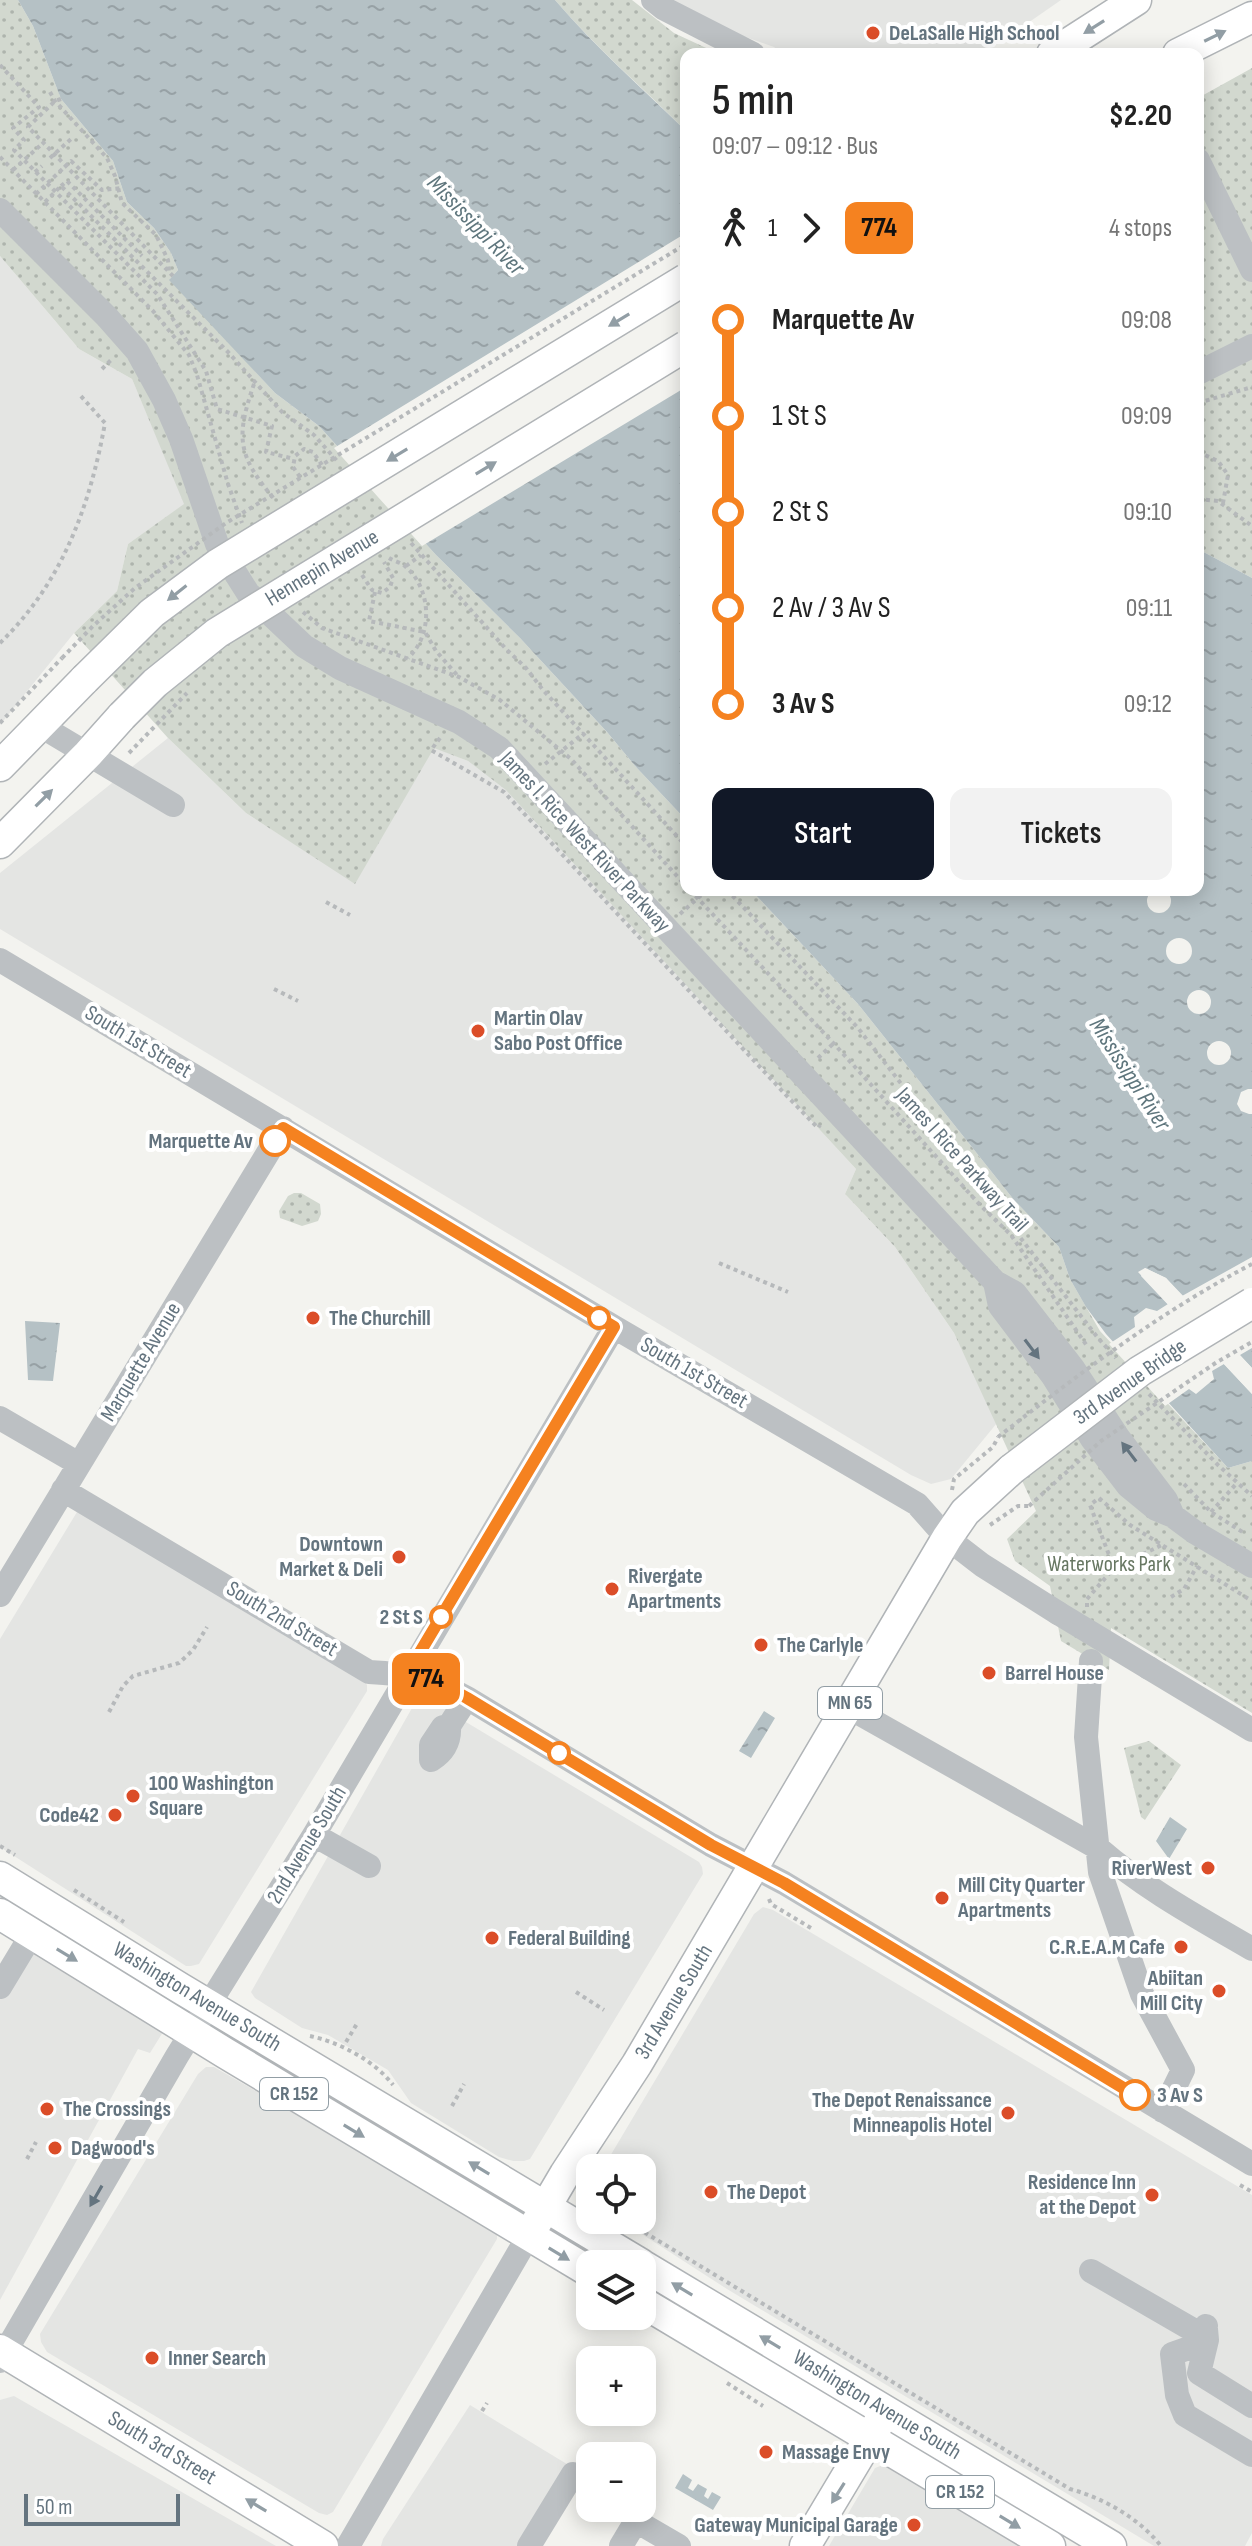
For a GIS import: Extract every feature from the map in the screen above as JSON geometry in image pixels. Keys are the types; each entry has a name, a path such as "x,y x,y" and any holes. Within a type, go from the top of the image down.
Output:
{"main road":[{"path":"1061,48 1136,0"},
{"path":"1190,48 1252,17"},
{"path":"0,766 152,613 218,564 680,283"},
{"name":"Hennepin Avenue","path":"0,843 155,683 217,633 680,350"},
{"name":"3rd Avenue Bridge","path":"1012,1469 1140,1371 1252,1303"},
{"name":"3rd Avenue South","path":"529,2235 637,2064 947,1538 965,1512 1012,1469"},
{"name":"Washington Avenue South","path":"0,1877 618,2250"},
{"name":"Washington Avenue South","path":"0,1914 576,2264"},
{"name":"Washington Avenue South","path":"656,2272 1111,2546"},
{"name":"Washington Avenue South","path":"656,2310 1050,2546"},
{"name":"South 3rd Street","path":"2,2355 323,2546"},
{"path":"805,2546 885,2410"}],"street":[{"path":"663,3 742,48"},
{"path":"1204,172 1252,270"},
{"name":"James I. Rice West River Parkway","path":"0,210 137,351 181,439 217,544 248,593 304,646 340,668 459,722 499,748 995,1282 1000,1306 1052,1375 1113,1469 1143,1501 1173,1516 1252,1566"},
{"path":"1204,370 1252,346"},
{"path":"39,725 173,805"},
{"name":"South 1st Street","path":"0,960 917,1504 947,1538 982,1565 1252,1730"},
{"name":"Marquette Avenue","path":"0,1595 283,1128"},
{"name":"2nd Avenue South","path":"2,2355 614,1327"},
{"path":"0,1418 79,1464"},
{"name":"South 2nd Street","path":"63,1490 369,1672 407,1674 440,1683 467,1698 784,1883 1252,2164"},
{"path":"1091,1661 1086,1737 1100,1872 1142,1994 1183,2070 1163,2111"},
{"path":"449,1726 467,1698"},
{"path":"848,1707 1098,1848 1143,1883 1252,1949"},
{"path":"314,1835 369,1866"},
{"path":"0,1987 32,1934"},
{"name":"3rd Avenue South","path":"348,2546 529,2235"},
{"path":"1091,2271 1200,2334"},
{"path":"1252,2406 1199,2373 1207,2340 1206,2326 1189,2348 1172,2354 1177,2395 1185,2415 1252,2455"},
{"path":"529,2546 573,2474"},
{"path":"621,2546 636,2521 679,2546"}],"path":[{"path":"0,65 39,107 13,128 24,140 14,150 157,294 206,371 217,409 272,426 266,452 294,459"},
{"path":"50,92 107,158 120,188 122,203 156,235 168,260 169,271"},
{"path":"58,100 28,127 52,156 66,166 173,276"},
{"path":"26,116 32,123"},
{"path":"52,156 71,139"},
{"path":"13,170 43,143"},
{"path":"36,194 71,161 102,190 120,188"},
{"path":"35,172 42,166"},
{"path":"45,202 67,181 142,256"},
{"path":"61,186 228,352 282,412 314,435 343,468"},
{"path":"22,197 31,188"},
{"path":"0,723 93,626 135,588 226,523 680,248"},
{"path":"136,261 148,250"},
{"path":"102,369 112,359"},
{"path":"246,407 254,383"},
{"path":"1204,401 1252,387"},
{"path":"0,643 28,612 45,587 76,534 86,505 105,423 80,395"},
{"path":"300,477 293,467 294,459 304,449 313,452 322,465"},
{"path":"1204,455 1218,461 1228,475 1223,503"},
{"path":"1204,500 1223,503 1252,526"},
{"path":"402,533 680,839"},
{"path":"406,566 421,555"},
{"path":"362,575 375,592 382,593 390,587 393,578 384,562"},
{"path":"375,592 369,621 425,632 436,651 459,677"},
{"name":"James I Rice Parkway Trail","path":"322,628 459,677 500,700 561,751 680,879"},
{"path":"144,737 195,685"},
{"path":"543,767 584,733"},
{"path":"442,735 431,750 504,792 815,1126"},
{"path":"678,916 700,896"},
{"path":"733,896 858,1028 1117,1359"},
{"name":"James I Rice Parkway Trail","path":"697,898 1011,1235 1102,1370"},
{"path":"326,902 350,915"},
{"path":"274,989 298,1001"},
{"path":"719,1263 788,1292"},
{"path":"954,1479 993,1447 998,1437 1096,1361 1252,1264"},
{"path":"995,1523 1018,1506 1029,1506 1101,1441 1252,1342"},
{"path":"1146,1390 1252,1496"},
{"path":"1126,1407 1134,1420"},
{"path":"1176,1475 1211,1512 1252,1538"},
{"path":"1211,1512 1237,1483"},
{"path":"1114,1568 1090,1505 1099,1498 1130,1525 1252,1601"},
{"path":"1088,1614 1087,1599 1114,1568 1162,1545"},
{"path":"1171,1597 1184,1589 1197,1566"},
{"path":"109,1712 123,1686 133,1676 179,1663 193,1650 207,1627"},
{"path":"576,1992 604,2010"},
{"path":"346,2042 358,2022"},
{"path":"452,2106 464,2084"},
{"path":"27,2159 36,2142"},
{"path":"647,2234 1070,2489 1090,2494 1143,2526 1161,2546"},
{"path":"482,2411 487,2403"}],"shaded area":[{"name":"DeLaSalle High School","path":"672,0 1061,0 992,48 775,48 692,18"},
{"path":"0,256 79,349 132,379 185,504 128,544 117,591 74,633 0,725"},
{"path":"168,738 246,813 355,883 434,747 468,761 507,790 856,1169 845,1194 895,1247 954,1333 997,1423 951,1479 931,1484 911,1475 0,929 0,873"},
{"path":"81,1511 364,1680 367,1685 367,1691 199,1964 186,1966 0,1847 0,1639 77,1512"},
{"path":"431,1701 699,1862 702,1867 703,1874 530,2159 524,2161 499,2157 411,2103 388,2070 328,2035 302,2028 255,1998 251,1992 412,1708 418,1702"},
{"path":"763,1907 773,1910 1252,2195 1252,2533 1245,2546 1154,2546 727,2289 642,2234 656,2234 656,2154 611,2154 754,1914"},
{"name":"The Crossings","path":"26,1946 163,2032 150,2053 138,2049 0,2300 0,1988"},
{"path":"206,2067 214,2067 497,2232 497,2239 333,2512 327,2515 47,2352 41,2342 40,2334 198,2074"},
{"path":"14,2396 276,2546 0,2546 0,2400"},
{"path":"470,2405 575,2469 530,2546 381,2546 383,2539"},
{"path":"888,2463 1031,2546 829,2546 875,2468"}],"green space":[{"name":"Waterworks Park","path":"0,0 18,0 33,26 61,99 113,161 127,202 154,228 171,253 178,270 170,279 275,393 319,426 436,555 520,638 680,814 680,896 757,896 858,1004 1014,1200 1059,1247 1070,1279 1100,1331 1228,1468 1252,1461 1252,1713 1111,1628 1109,1670 1061,1641 1050,1586 1015,1561 1007,1539 1036,1511 954,1333 895,1247 845,1194 856,1169 506,790 468,761 434,748 355,884 246,813 168,738 74,633 117,591 128,544 184,504 132,379 79,349 0,256"},
{"path":"555,0 632,0 674,33 706,48 680,48 680,125 602,51"},
{"path":"1252,68 1252,578 1204,552 1204,95"},
{"path":"301,1193 320,1204 318,1221 302,1226 280,1218 279,1211 288,1196"},
{"path":"1149,1741 1181,1765 1145,1820 1141,1817 1124,1748"}],"water":[{"name":"Mississippi River","path":"18,0 555,0 602,51 680,125 680,814 520,638 436,555 319,426 275,393 169,280 178,270 171,253 154,228 127,202 113,161 61,99 33,26"},
{"name":"Mississippi River","path":"1204,552 1252,578 1252,1368 1166,1278 1145,1268 1141,1276 1252,1394 1252,1461 1228,1468 1106,1334 1070,1279 1059,1247 1014,1200 858,1004 757,896 1204,896"},
{"path":"25,1321 60,1323 53,1381 28,1380"},
{"path":"764,1711 775,1718 751,1758 739,1751"},
{"path":"1170,1817 1187,1829 1169,1859 1156,1841"},
{"path":"683,2474 692,2480 688,2488 693,2491 698,2484 707,2489 704,2496 708,2499 712,2492 721,2497 713,2510 675,2488"}],"pier":[{"path":"680,237 680,391 422,546 334,448"},
{"path":"1148,896 1170,896 1168,910 1159,913 1150,910"},
{"path":"1179,938 1188,942 1192,951 1188,960 1179,964 1170,960 1166,951 1170,942"},
{"path":"1199,990 1208,993 1211,1002 1208,1011 1199,1014 1190,1011 1187,1002 1190,993"},
{"path":"1219,1041 1228,1044 1231,1053 1228,1062 1219,1065 1210,1062 1207,1053 1210,1044"},
{"path":"1252,1089 1252,1114 1241,1111 1237,1104 1241,1092"},
{"path":"1252,1257 1252,1348 1240,1355 1252,1372 1163,1281 1143,1273 1252,1388 1252,1394 1224,1364 1212,1371 1214,1379 1196,1394 1189,1389 1165,1406 1109,1344 1135,1327 1134,1317 1146,1308 1157,1311 1168,1304 1138,1272 1145,1268 1166,1278 1182,1296"}],"bus line":[{"name":"774","path":"275,1141 283,1128 614,1327 407,1674 440,1683 467,1698 711,1845 784,1883 1135,2095"}],"place":[{"name":"DeLaSalle High School","path":"873,33"},
{"name":"Martin Olav Sabo Post Office","path":"478,1031"},
{"name":"Marquette Av","path":"275,1141"},
{"name":"The Churchill","path":"313,1318"},
{"name":"Downtown Market & Deli","path":"399,1557"},
{"name":"Rivergate Apartments","path":"612,1589"},
{"name":"2 St S","path":"441,1617"},
{"name":"The Carlyle","path":"761,1645"},
{"name":"Barrel House","path":"989,1673"},
{"name":"100 Washington Square","path":"133,1796"},
{"name":"Code42","path":"115,1815"},
{"name":"RiverWest","path":"1208,1868"},
{"name":"Mill City Quarter Apartments","path":"942,1898"},
{"name":"Federal Building","path":"492,1938"},
{"name":"C.R.E.A.M Cafe","path":"1181,1947"},
{"name":"Abiitan Mill City","path":"1219,1991"},
{"name":"3 Av S","path":"1135,2095"},
{"name":"The Crossings","path":"47,2109"},
{"name":"The Depot Renaissance Minneapolis Hotel","path":"1008,2113"},
{"name":"Dagwood's","path":"55,2148"},
{"name":"The Depot","path":"711,2192"},
{"name":"Residence Inn at the Depot","path":"1152,2195"},
{"name":"Inner Search","path":"152,2358"},
{"name":"Massage Envy","path":"766,2452"},
{"name":"Gateway Municipal Garage","path":"914,2525"}]}
